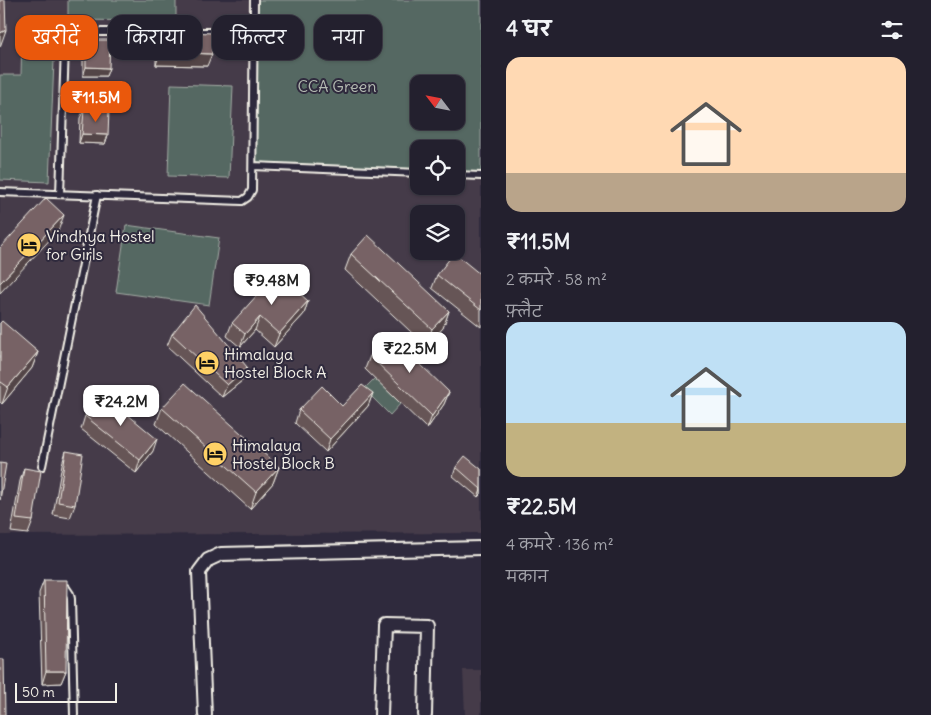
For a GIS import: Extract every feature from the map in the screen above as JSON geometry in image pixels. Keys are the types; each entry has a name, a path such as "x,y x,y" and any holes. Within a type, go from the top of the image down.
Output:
{"street":[{"path":"205,715 199,572 208,560 221,554 481,548"},
{"path":"381,715 384,625 426,626 425,715"}],"lane":[{"path":"254,0 254,15"},
{"path":"60,194 65,46 69,37 79,32 212,32"},
{"path":"0,192 242,201 248,197 252,190 254,60"},
{"path":"253,166 410,173"},
{"path":"465,175 481,176"},
{"path":"42,466 97,195"},
{"path":"50,587 66,588 70,594 74,715"}],"shaded area":[{"path":"0,0 481,0 481,533 0,535"},
{"path":"463,670 481,670 481,715 465,715"}],"green space":[{"path":"68,0 176,0 176,15 108,15 108,20 98,20 98,15 68,15"},
{"name":"CCA Green","path":"255,0 481,0 481,174 465,173 465,140 410,140 410,171 255,165 255,60 304,60 304,15 255,15"},
{"path":"21,60 54,60 49,182 0,180 0,75 21,75"},
{"path":"171,84 233,86 229,178 168,176"},
{"path":"126,225 219,238 209,305 116,292"},
{"path":"375,378 401,403 390,415 364,389"}],"building":[{"path":"0,0 5,0 6,30 0,33"},
{"path":"202,33 212,33 212,54 202,54"},
{"path":"98,40 108,40 109,68 86,67 86,60 98,60"},
{"path":"84,110 109,111 108,135 82,134"},
{"name":"Vindhya Hostel for Girls","path":"46,198 64,215 0,283 0,248"},
{"path":"368,235 449,311 432,329 351,254"},
{"path":"449,260 463,260 481,275 481,310 437,275"},
{"path":"277,273 308,301 279,334 260,317 245,334 232,323"},
{"path":"195,305 247,367 227,385 172,334"},
{"path":"2,321 38,352 8,387 0,383 0,323"},
{"path":"388,333 449,392 432,416 370,356"},
{"path":"185,383 279,467 256,492 162,408"},
{"path":"362,385 373,393 330,439 299,410 322,386 342,406"},
{"path":"103,394 157,439 140,460 85,416"},
{"path":"66,451 83,454 75,505 58,502"},
{"path":"465,456 481,469 481,489 456,467"},
{"path":"0,463 6,464 0,500"},
{"path":"24,468 41,471 33,521 16,519"},
{"path":"44,580 67,580 66,671 46,671"},
{"path":"0,659 4,659 5,715 0,715"}],"place":[{"name":"Vindhya Hostel for Girls","path":"29,245"},
{"name":"Himalaya Hostel Block A","path":"207,363"},
{"name":"Himalaya Hostel Block B","path":"215,454"}]}
